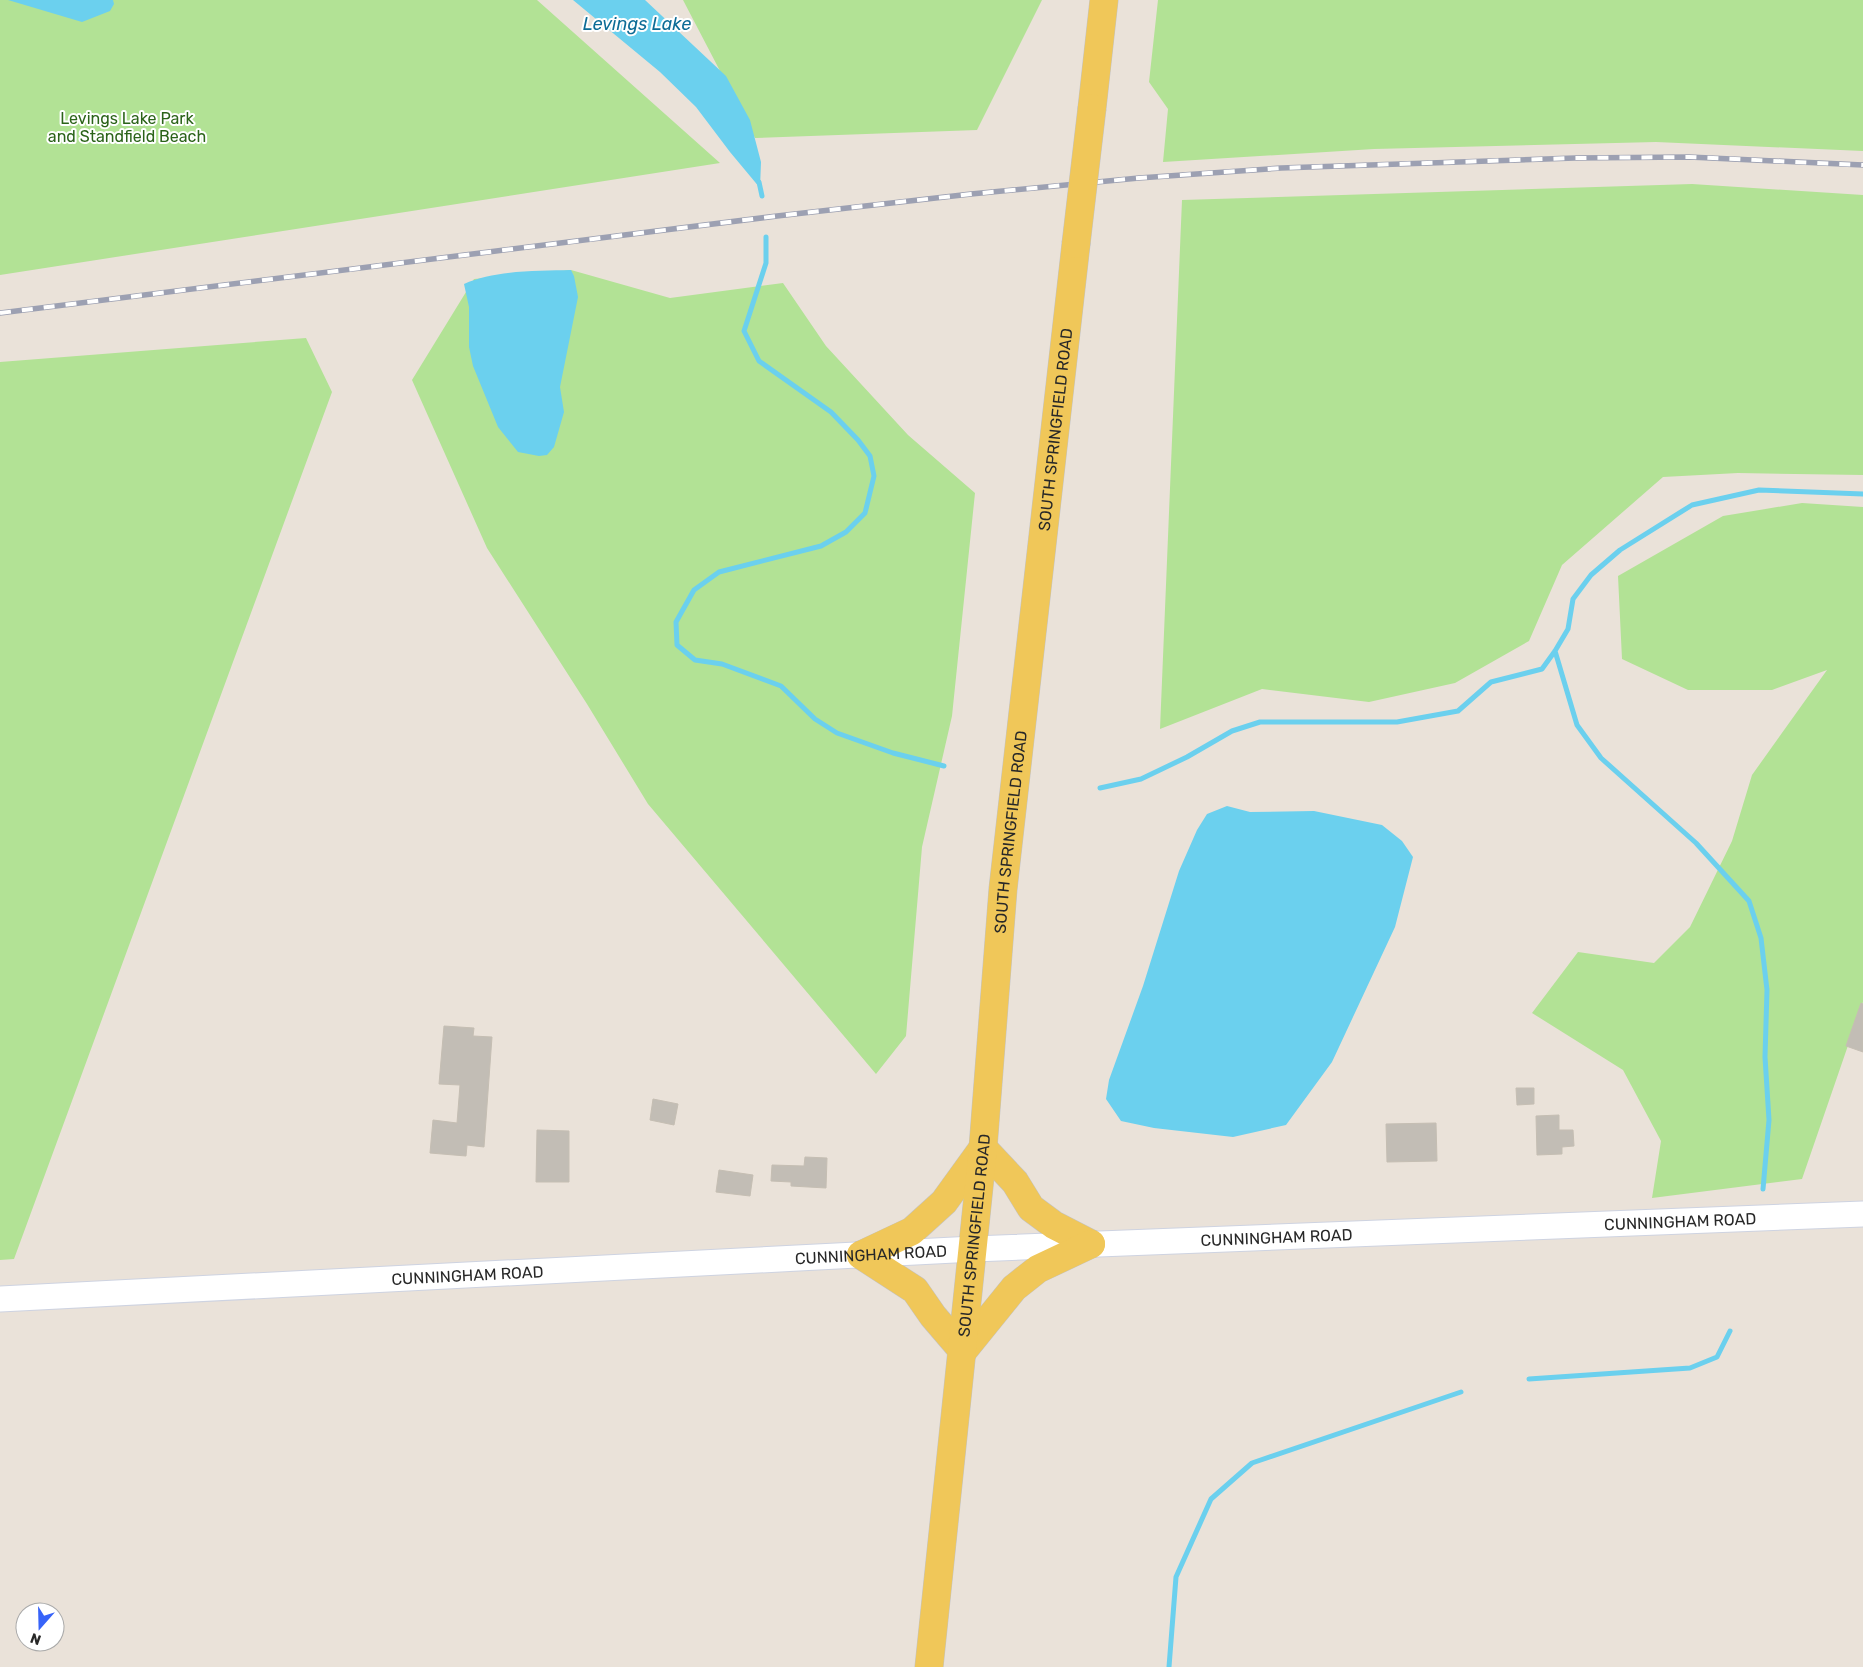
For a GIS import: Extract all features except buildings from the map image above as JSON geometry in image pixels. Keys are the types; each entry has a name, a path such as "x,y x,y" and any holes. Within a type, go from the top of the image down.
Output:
{"main road":[{"name":"SOUTH SPRINGFIELD ROAD","path":"929,1667 974,1249 1003,889 1104,0"},
{"path":"862,1255 912,1231 944,1202 983,1148 1015,1182 1031,1208 1054,1225 1091,1244"},
{"name":"CUNNINGHAM ROAD","path":"0,1299 974,1249 1863,1214"},
{"path":"862,1255 915,1290 933,1316 963,1351 1014,1288 1038,1270 1091,1244"}],"green space":[{"name":"Levings Lake Park and Standfield Beach","path":"0,0 537,0 720,163 0,275"},
{"path":"683,0 1042,0 977,130 755,138"},
{"path":"1158,0 1863,0 1863,151 1656,142 1374,149 1163,162 1168,109 1149,82"},
{"path":"1692,184 1863,195 1863,475 1738,473 1663,477 1562,565 1529,641 1455,683 1369,702 1262,689 1160,729 1182,200"},
{"path":"571,270 670,298 783,283 826,346 908,435 975,493 952,716 922,847 906,1036 876,1074 648,804 587,704 487,548 412,380 474,279"},
{"path":"306,338 332,392 14,1259 0,1260 0,362"},
{"path":"1802,503 1863,507 1863,1002 1802,1179 1652,1198 1661,1141 1623,1070 1532,1013 1578,952 1654,963 1690,927 1732,841 1752,775 1827,670 1772,690 1688,690 1622,659 1618,576 1723,516"}],"water":[{"path":"8,0 113,0 114,4 110,11 82,22"},
{"name":"Levings Lake","path":"573,0 645,0 726,76 750,120 761,162 760,188 696,107 660,72"},
{"path":"571,270 578,297 560,387 564,412 554,447 547,455 539,456 518,452 498,427 473,366 469,347 469,307 464,284 476,279 502,274"},
{"path":"1227,806 1250,812 1314,811 1382,825 1402,841 1413,857 1395,927 1332,1062 1286,1125 1233,1137 1154,1128 1121,1121 1106,1099 1109,1080 1143,986 1179,871 1197,830 1207,814"}],"waterway":[{"path":"759,182 762,196"},
{"path":"766,237 766,263 744,331 759,361 831,412 858,440 870,456 874,476 865,513 846,532 821,546 719,572 694,590 676,622 677,645 695,660 722,664 781,686 815,719 837,733 893,753 944,766"},
{"path":"1100,788 1141,779 1187,757 1232,731 1260,722 1397,722 1458,711 1491,682 1542,669 1568,629 1573,599 1591,575 1620,550 1692,505 1759,490 1863,494"},
{"path":"1555,651 1577,725 1601,758 1696,843 1749,901 1761,938 1767,990 1765,1057 1769,1120 1763,1189"},
{"path":"1529,1379 1690,1368 1717,1357 1730,1331"},
{"path":"1169,1667 1176,1577 1211,1499 1252,1463 1461,1392"}],"railway":[{"path":"0,313 777,216 971,194 1139,178 1281,168 1575,158 1689,157 1863,165"}]}
